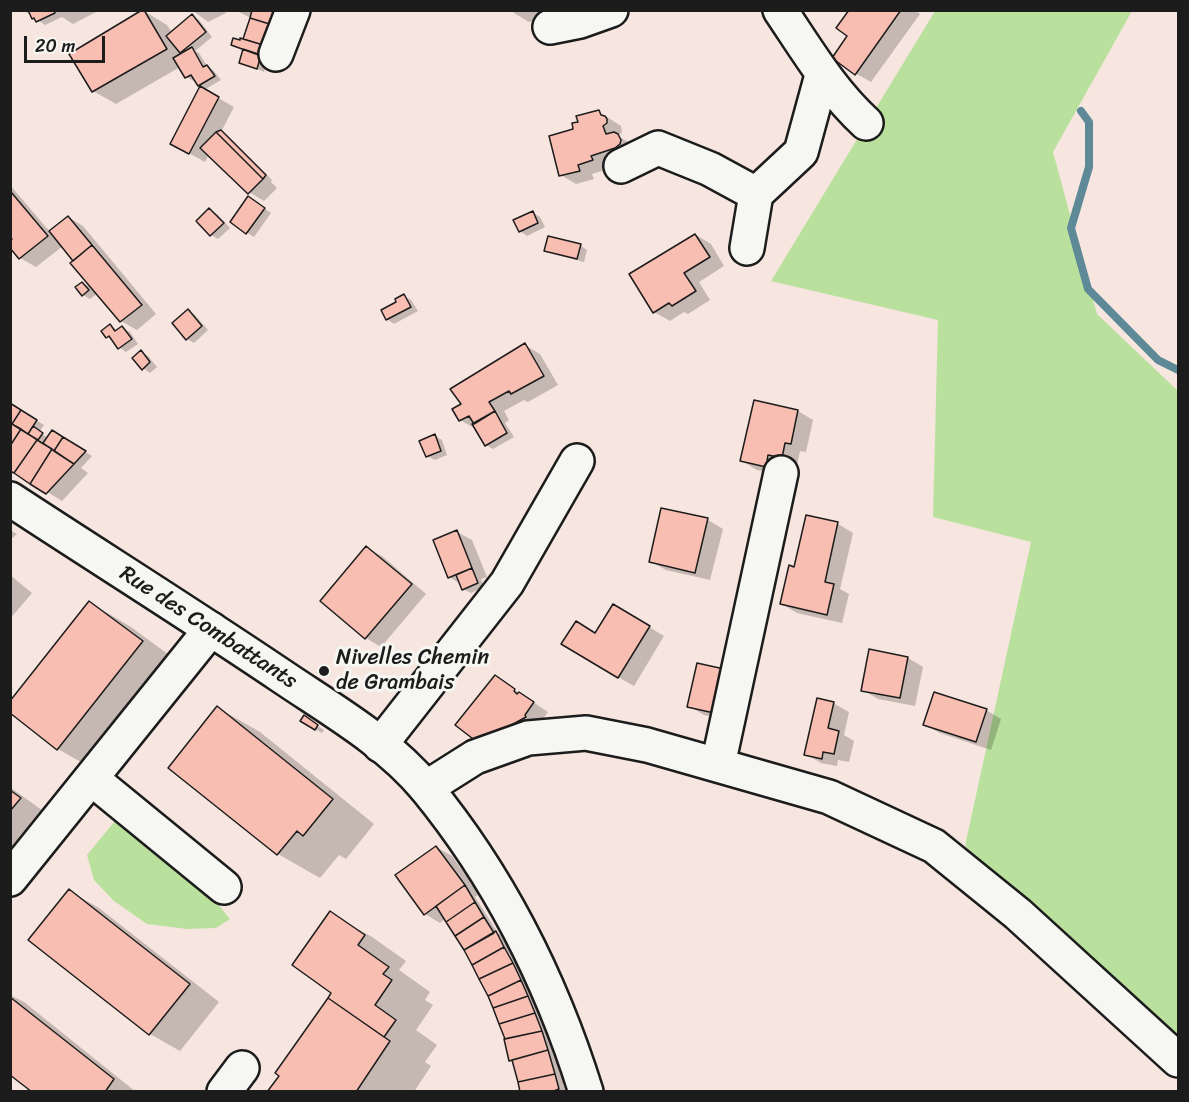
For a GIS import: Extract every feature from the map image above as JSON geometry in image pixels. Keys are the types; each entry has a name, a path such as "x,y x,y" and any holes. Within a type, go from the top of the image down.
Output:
{"street":[{"path":"276,54 293,10"},
{"path":"549,27 580,21 611,10"},
{"path":"780,10 822,75 847,106 867,123"},
{"path":"747,248 756,194 801,152 822,75"},
{"path":"621,166 658,148 710,169 756,194"},
{"path":"391,754 507,583 577,461"},
{"path":"718,765 782,473"},
{"name":"Rue des Combattants","path":"10,499 211,629 367,734 426,788 463,837 517,923 543,977 573,1050 586,1092"},
{"path":"10,879 211,629"},
{"path":"426,788 475,757 528,738 585,733 647,745 829,797 934,846 1018,914 1179,1060"},
{"path":"92,778 224,887"}],"green space":[{"path":"935,11 1132,11 1053,152 1097,314 1178,391 1178,1059 965,846 1031,542 933,517 938,320 771,281"},
{"path":"115,821 218,904 230,919 216,928 187,929 147,924 114,901 94,880 87,855"}],"building":[{"path":"28,10 54,10 55,13 36,22"},
{"path":"142,10 167,49 92,92 69,54"},
{"path":"252,10 281,10 276,26 250,18"},
{"path":"849,10 901,10 855,75 832,58 847,36 836,28"},
{"path":"192,14 206,32 180,53 166,36"},
{"path":"250,18 276,26 270,47 243,39"},
{"path":"233,38 270,47 267,58 231,45"},
{"path":"192,47 203,67 207,65 215,76 198,86 191,75 185,78 173,58"},
{"path":"243,49 261,55 257,69 239,63"},
{"path":"200,86 219,97 189,154 170,144"},
{"path":"599,110 601,115 607,119 607,123 603,126 606,134 614,132 618,134 620,144 591,156 593,160 578,165 580,171 559,176 549,136 573,129 572,123 578,122 576,116"},
{"path":"221,130 266,175 263,179 216,132"},
{"path":"216,132 263,179 248,194 200,148"},
{"path":"11,192 48,236 19,259 10,248 12,239 10,237"},
{"path":"248,196 265,208 246,234 230,222"},
{"path":"209,208 224,223 210,236 196,221"},
{"path":"533,211 538,223 519,232 513,220"},
{"path":"68,216 92,245 73,261 49,231"},
{"path":"695,234 710,257 684,273 696,291 672,306 669,303 653,313 629,274"},
{"path":"548,236 581,244 577,259 544,251"},
{"path":"92,245 142,305 120,322 70,263"},
{"path":"82,282 89,290 82,296 75,287"},
{"path":"404,294 411,307 386,320 381,310 396,302 395,299"},
{"path":"188,309 202,326 186,340 172,323"},
{"path":"110,324 115,331 122,326 132,339 118,349 109,336 106,338 101,331"},
{"path":"525,343 544,376 511,394 509,391 489,402 495,411 474,424 469,416 459,421 452,409 461,404 450,389"},
{"path":"141,350 150,362 142,370 132,358"},
{"path":"754,400 798,410 791,444 785,443 782,458 768,455 766,467 740,461"},
{"path":"10,403 21,410 12,424 10,423"},
{"path":"21,410 37,420 28,434 12,424"},
{"path":"495,411 507,433 485,446 472,424"},
{"path":"10,423 21,429 10,446"},
{"path":"33,426 43,433 38,440 28,434"},
{"path":"21,429 37,440 14,473 10,471 10,446"},
{"path":"52,430 63,437 54,451 43,443"},
{"path":"435,434 441,451 426,457 419,441"},
{"path":"63,437 86,451 74,464 54,451"},
{"path":"37,440 52,449 30,484 14,473"},
{"path":"52,449 74,464 46,494 30,484"},
{"path":"661,508 708,518 695,573 649,562"},
{"path":"806,515 838,522 825,582 834,584 827,615 780,604 789,565 794,567"},
{"path":"457,530 472,568 448,578 433,540"},
{"path":"366,546 412,584 365,639 320,601"},
{"path":"472,568 478,583 462,590 456,575"},
{"path":"89,601 143,641 57,750 10,713 10,701"},
{"path":"613,604 650,626 618,678 561,644 576,621 595,633"},
{"path":"869,649 908,657 900,698 861,691"},
{"path":"697,663 733,671 723,715 687,707"},
{"path":"495,675 515,689 517,694 519,692 534,702 525,715 526,717 506,728 507,731 477,742 455,725"},
{"path":"934,692 987,709 976,742 923,725"},
{"path":"817,698 834,702 828,728 839,731 834,754 823,752 822,759 804,755"},
{"path":"217,706 333,799 303,836 297,831 277,855 168,768"},
{"path":"304,715 318,725 315,730 300,721"},
{"path":"10,790 21,798 10,811"},
{"path":"436,846 465,885 424,915 395,875"},
{"path":"465,885 475,902 446,922 436,906"},
{"path":"69,889 190,984 149,1035 28,940"},
{"path":"475,902 484,917 455,936 446,922"},
{"path":"330,911 365,935 358,945 389,967 383,974 392,980 375,1005 396,1020 384,1037 328,998 331,993 292,965"},
{"path":"484,917 494,933 464,950 455,936"},
{"path":"496,931 504,947 472,965 464,950"},
{"path":"504,947 513,963 479,979 472,965"},
{"path":"513,963 521,980 488,996 479,979"},
{"path":"521,980 528,996 493,1008 488,996"},
{"path":"528,996 535,1013 499,1024 493,1008"},
{"path":"10,997 114,1079 105,1092 32,1092 10,1075"},
{"path":"328,998 390,1041 356,1092 267,1092 279,1076 275,1073"},
{"path":"535,1013 542,1031 505,1039 499,1024"},
{"path":"542,1031 548,1050 509,1061 504,1039"},
{"path":"548,1050 555,1074 518,1082 512,1060"},
{"path":"555,1074 559,1089 551,1092 520,1092 518,1082"}],"waterway":[{"path":"1081,111 1089,122 1089,167 1071,228 1088,289 1158,360 1178,370"}],"place":[{"name":"Nivelles Chemin de Grambais","path":"324,671"}]}
